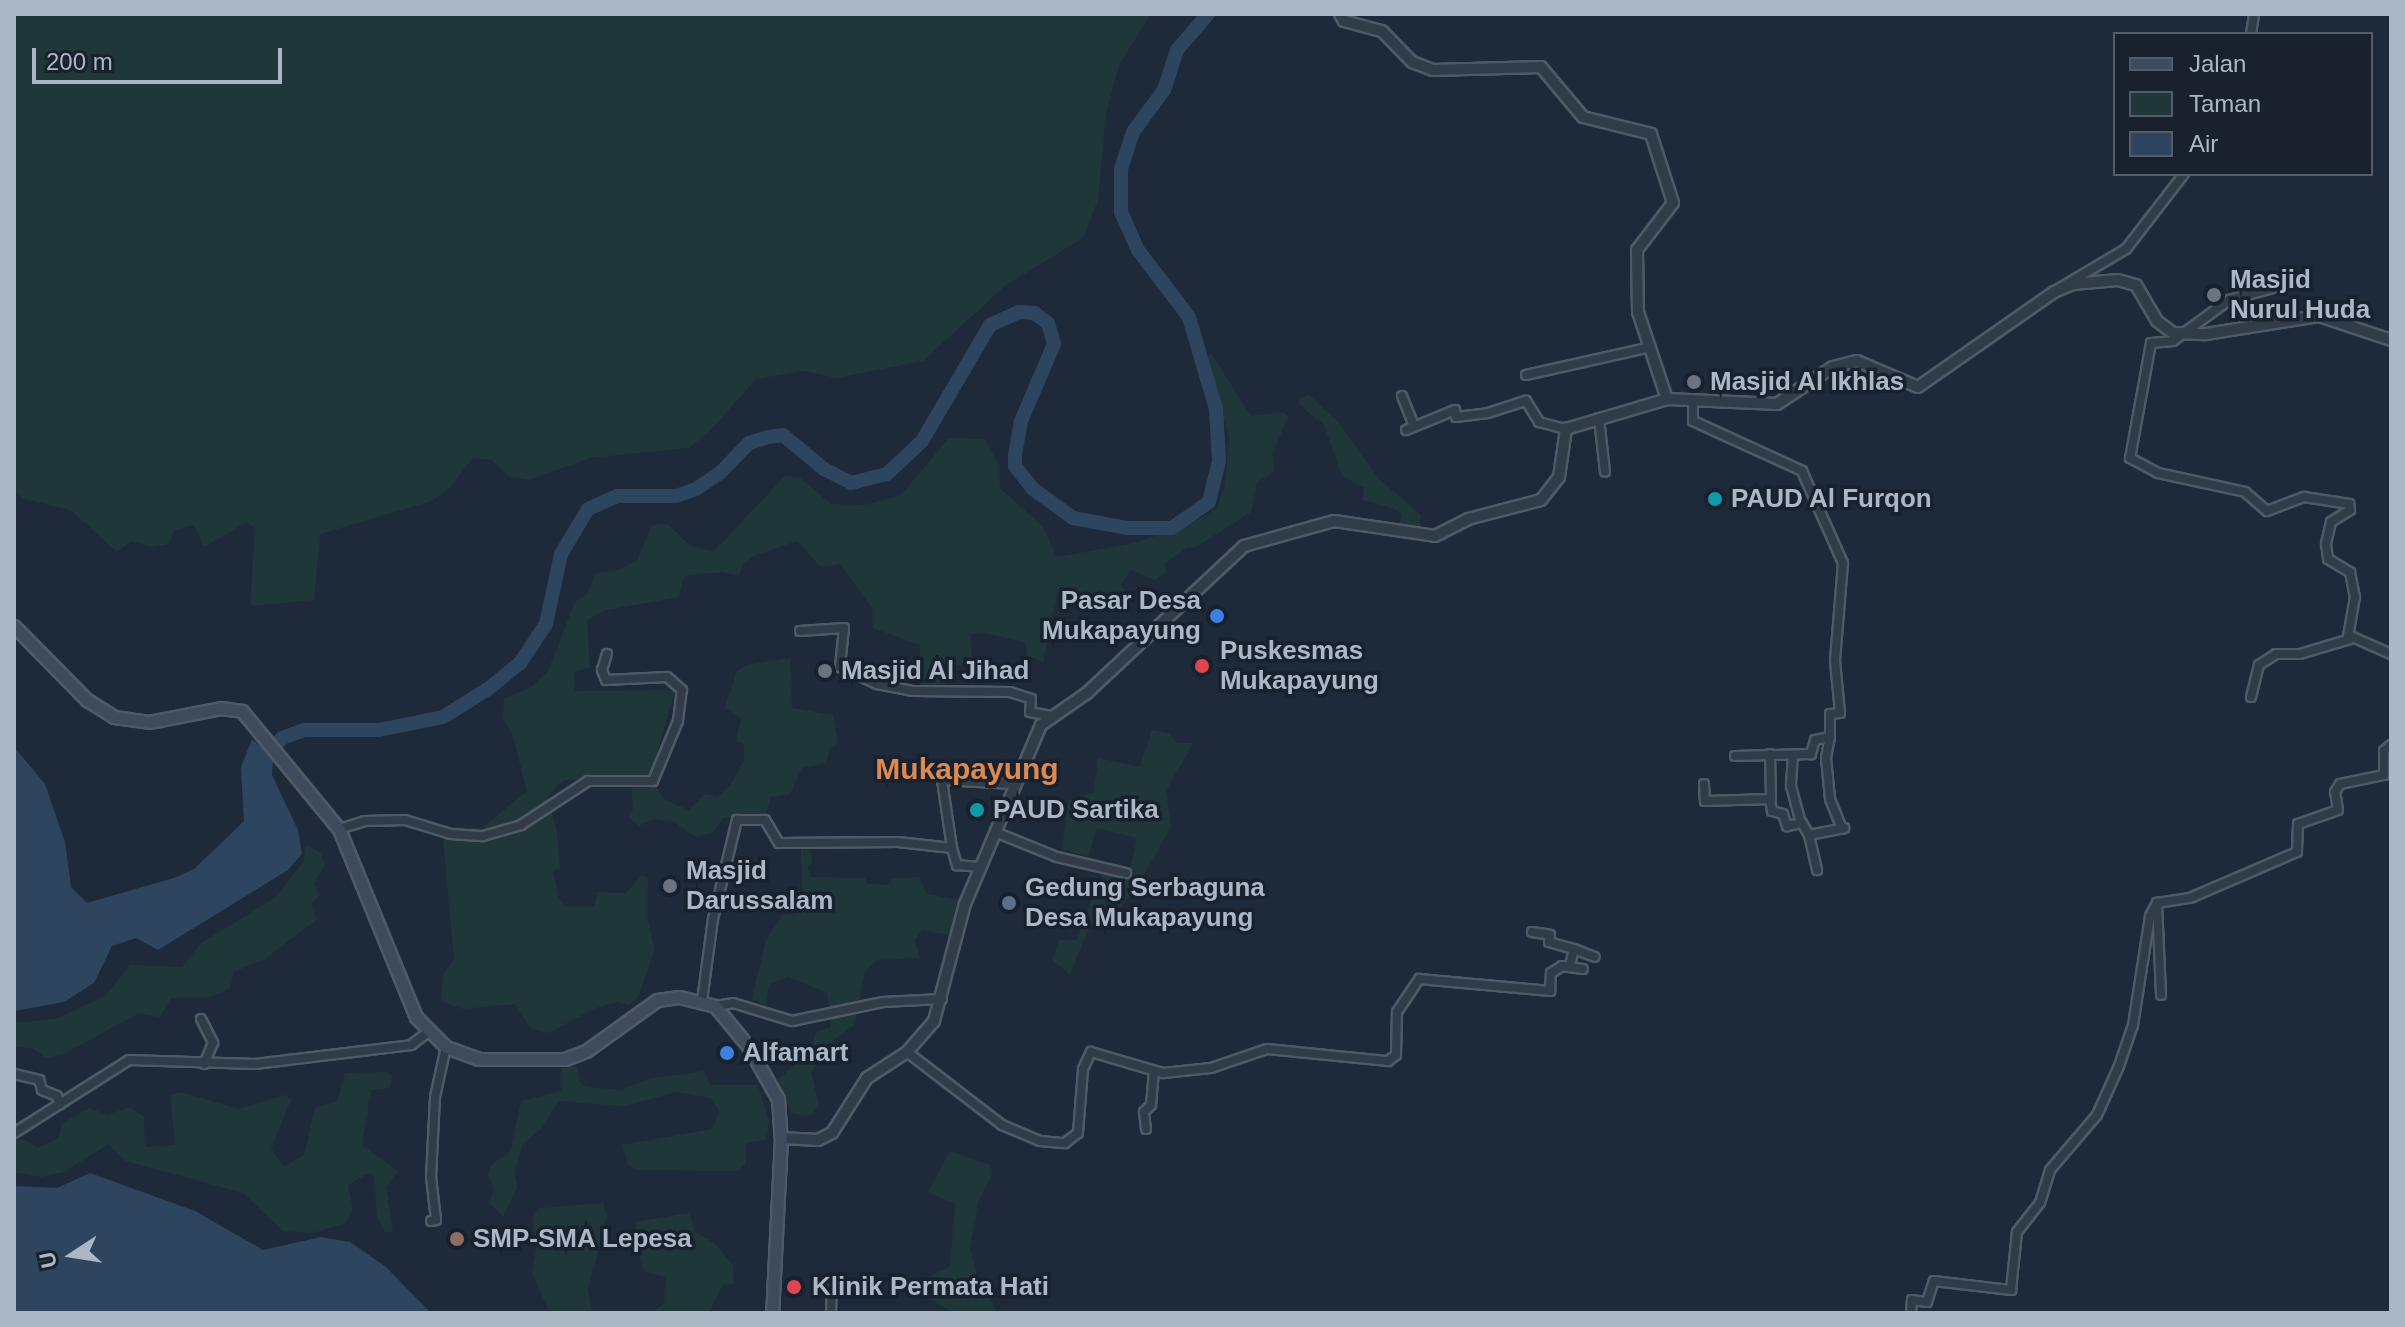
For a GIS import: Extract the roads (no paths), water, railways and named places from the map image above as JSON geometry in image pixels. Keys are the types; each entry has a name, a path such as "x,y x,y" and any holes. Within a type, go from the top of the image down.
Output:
{"main road":[{"path":"14,626 87,700 114,717 149,722 235,707 252,723 339,829 411,1006 427,1033 446,1047 479,1059 565,1059 586,1051 657,1000 702,1001 715,1006 772,1085 781,1138 772,1313"}],"street":[{"path":"1340,14 1344,21 1382,31 1412,62 1433,70 1541,67 1583,117 1651,134 1673,203 1637,250 1638,312 1647,348 1667,399"},
{"path":"1402,396 1410,428 1455,410 1456,417 1488,413 1526,401 1539,422 1566,429 1667,399 1777,404 1833,367 1857,361 1918,387 2059,288 2126,249 2182,176"},
{"path":"2059,288 2128,281 2145,291 2162,326 2182,334"},
{"path":"2182,334 2221,304 2277,287"},
{"path":"2350,639 2355,597 2350,572 2328,559 2326,544 2331,522 2350,510 2349,504 2304,497 2267,511 2245,492 2158,473 2131,460 2151,343 2182,334 2319,316 2391,340"},
{"path":"1526,375 1647,348"},
{"path":"1693,399 1693,421 1802,471 1837,541 1844,588 1835,661 1840,713 1830,714 1826,758 1830,799 1843,828 1809,835"},
{"path":"1599,418 1605,472"},
{"path":"781,1138 828,1137 867,1078 907,1052 934,1021 956,935 980,867 1036,734 1051,716 1087,693 1142,636 1244,546 1334,521 1435,536 1468,519 1541,500 1559,477 1566,429"},
{"path":"800,631 844,628 840,667 877,684 913,691 1010,692 1031,699 1030,712 1051,716"},
{"path":"2251,697 2259,665 2276,654 2300,654 2350,639 2391,654"},
{"path":"339,829 365,821 405,820 451,834 483,836 521,825 588,781 653,781 678,721 682,690 667,677 606,680 602,667 607,654"},
{"path":"1735,756 1811,754 1815,740 1830,737"},
{"path":"2157,903 2190,898 2297,852 2298,824 2338,810 2335,792 2340,784 2384,775 2384,751 2391,745"},
{"path":"1770,754 1772,811 1783,814 1787,826 1801,823"},
{"path":"1793,755 1791,786 1801,823 1809,835 1817,870"},
{"path":"980,867 957,865 942,780 1013,784"},
{"path":"1704,784 1705,801 1770,799"},
{"path":"702,1001 713,919 737,820 765,820 779,843 898,842 952,848"},
{"path":"995,832 1057,857 1126,873"},
{"path":"2157,903 2161,995"},
{"path":"1911,1313 1912,1300 1927,1302 1934,1281 2011,1290 2017,1232 2040,1203 2050,1170 2097,1115 2119,1066 2133,1025 2150,916 2157,903"},
{"path":"1532,932 1550,935 1549,942 1595,957"},
{"path":"1570,965 1574,949"},
{"path":"907,1052 1002,1125 1040,1141 1065,1143 1078,1133 1089,1053 1154,1072 1211,1068 1267,1049 1388,1061 1396,1055 1397,1012 1419,979 1550,991 1551,973 1570,965 1583,969"},
{"path":"715,1006 733,1003 792,1021 883,1002 942,999"},
{"path":"201,1019 213,1043 204,1064"},
{"path":"14,1133 129,1060 255,1064 411,1045 427,1033"},
{"path":"431,1221 436,1220 431,1177 435,1097 446,1047"},
{"path":"1146,1129 1144,1112 1151,1105 1154,1072"},
{"path":"14,1074 39,1080 42,1090 57,1096 60,1105"},
{"path":"831,1313 832,1282"}],"water":[{"path":"252,739 273,758 272,775 298,830 302,854 288,870 158,950 136,938 112,946 94,983 64,1002 14,1011 14,747 45,784 65,842 71,887 87,903 177,877 229,852 244,822 241,767"},
{"path":"90,1173 195,1211 263,1250 321,1237 350,1242 386,1267 431,1313 14,1313 14,1186 57,1188"}],"waterway":[{"path":"266,759 282,738 304,730 379,730 443,717 488,689 520,663 546,624 561,554 588,509 617,496 676,496 696,489 720,473 749,443 783,435 824,469 851,483 887,474 922,441 990,325 1019,312 1034,313 1048,323 1054,344 1021,421 1015,455 1015,466 1033,489 1073,518 1128,528 1172,528 1209,502 1219,461 1216,409 1189,317 1138,250 1121,212 1121,169 1133,132 1164,90 1177,50 1208,14"},
{"path":"200,873 249,826"}],"place":[{"name":"Masjid Nurul Huda","path":"2214,295"},
{"name":"Masjid Al Ikhlas","path":"1694,382"},
{"name":"PAUD Al Furqon","path":"1715,499"},
{"name":"Pasar Desa Mukapayung","path":"1217,616"},
{"name":"Puskesmas Mukapayung","path":"1202,666"},
{"name":"Masjid Al Jihad","path":"825,671"},
{"name":"PAUD Sartika","path":"977,810"},
{"name":"Masjid Darussalam","path":"670,886"},
{"name":"Gedung Serbaguna Desa Mukapayung","path":"1009,903"},
{"name":"Alfamart","path":"727,1053"},
{"name":"SMP-SMA Lepesa","path":"457,1239"},
{"name":"Klinik Permata Hati","path":"794,1287"}],"district":[{"name":"Mukapayung","path":"967,769"}]}
